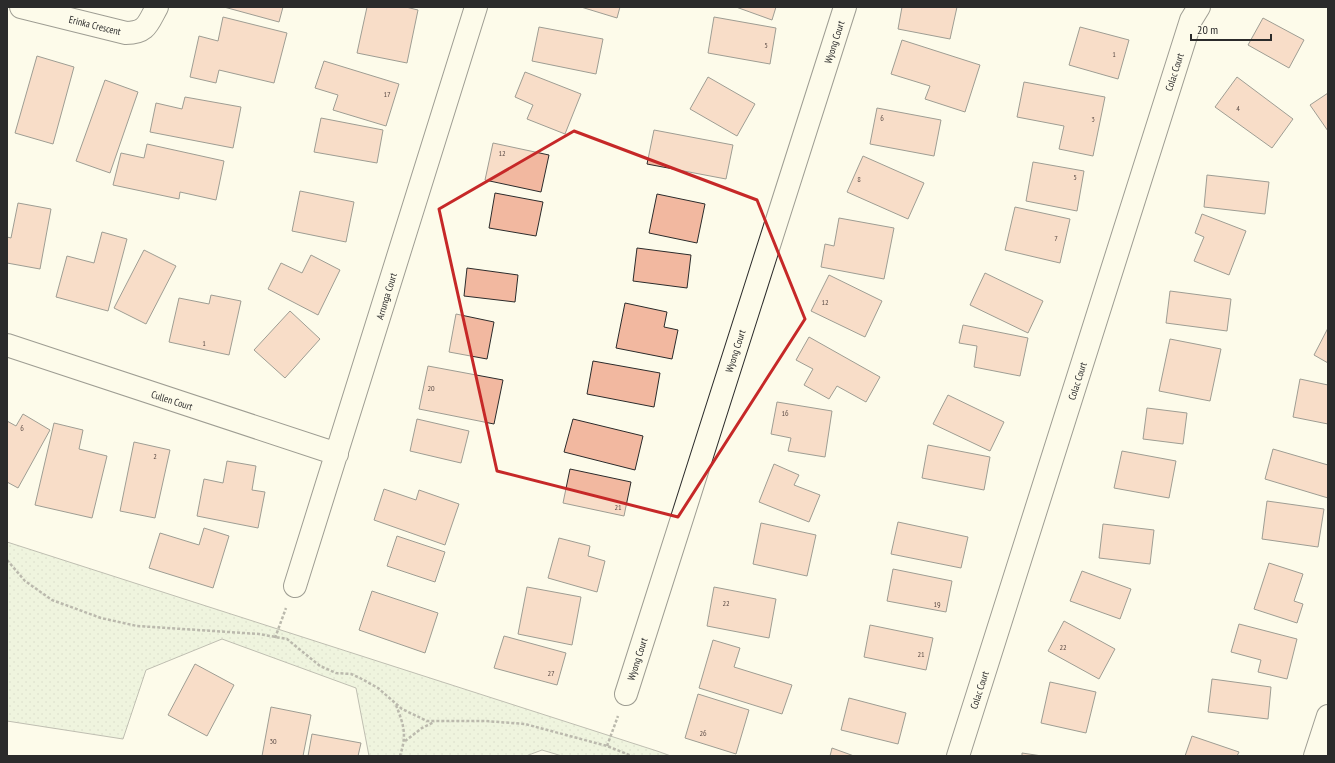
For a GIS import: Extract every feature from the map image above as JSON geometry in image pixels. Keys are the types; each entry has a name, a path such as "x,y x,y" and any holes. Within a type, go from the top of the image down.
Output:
{"street":[{"name":"Erinka Crescent","path":"21,7 126,32 136,33 146,28 157,7"},
{"name":"Arrunga Court","path":"295,586 476,7"},
{"name":"Wyong Court","path":"626,694 845,7"},
{"name":"Colac Court","path":"958,756 1191,20 1199,7"},
{"name":"Cullen Court","path":"7,345 337,454"},
{"path":"1315,756 1328,716"}],"path":[{"path":"7,560 25,581 52,600 101,618 137,626 259,634 287,639 320,666 336,673 351,674 378,688 395,704 409,714 435,722 486,721 525,724 607,746 632,756"},
{"path":"275,638 295,586"},
{"path":"607,746 626,694"},
{"path":"395,704 404,729 405,742 400,756"},
{"path":"405,742 422,728 435,722"}],"highlighted area":[{"path":"574,131 757,200 805,319 678,517 497,471 439,209"}],"green space":[{"path":"7,542 671,756 562,756 542,750 526,756 369,756 356,688 222,639 146,670 123,739 7,721"}],"building":[{"path":"224,7 283,7 279,22"},
{"path":"367,7 406,7 418,10 407,63 357,53"},
{"path":"581,7 620,7 617,18"},
{"path":"736,7 776,7 772,20"},
{"path":"902,7 957,7 950,39 898,29"},
{"path":"223,17 287,33 274,83 219,70 216,83 190,77 199,36 218,41"},
{"path":"714,17 776,28 770,64 708,53"},
{"path":"1263,18 1304,40 1289,68 1248,45"},
{"path":"539,27 603,39 596,74 532,61"},
{"path":"1080,27 1129,40 1118,79 1069,65"},
{"path":"902,40 980,65 965,112 925,99 930,86 891,74"},
{"path":"37,56 74,67 53,144 15,133"},
{"path":"324,61 399,84 386,126 333,110 338,95 315,88"},
{"path":"525,72 581,94 565,134 527,119 533,105 515,97"},
{"path":"708,77 755,104 737,136 690,109"},
{"path":"1237,77 1293,119 1272,148 1215,107"},
{"path":"105,80 138,92 110,173 76,161"},
{"path":"1024,82 1105,97 1093,156 1059,149 1064,126 1017,117"},
{"path":"1328,93 1328,131 1310,105"},
{"path":"185,97 241,107 233,148 150,132 156,103 182,109"},
{"path":"877,108 941,120 934,156 870,144"},
{"path":"321,118 383,130 377,163 314,152"},
{"path":"654,130 733,145 726,179 647,164"},
{"path":"493,143 549,155 541,192 485,180"},
{"path":"147,144 224,161 216,200 180,192 179,199 113,185 121,153 144,158"},
{"path":"863,156 924,183 908,219 847,192"},
{"path":"1033,162 1084,171 1077,211 1026,201"},
{"path":"1207,175 1269,182 1265,214 1204,207"},
{"path":"300,191 354,202 346,242 292,231"},
{"path":"495,193 543,202 536,236 489,228"},
{"path":"657,194 705,204 697,243 649,233"},
{"path":"18,203 51,209 40,269 7,263 7,237 11,238"},
{"path":"1015,207 1070,219 1060,263 1005,250"},
{"path":"1202,214 1246,231 1229,275 1194,261 1204,237 1195,233"},
{"path":"839,218 894,228 884,279 821,267 825,244 834,246"},
{"path":"102,232 127,239 108,311 56,297 67,256 94,263"},
{"path":"637,248 691,255 687,288 633,281"},
{"path":"144,250 176,266 146,324 114,308"},
{"path":"311,255 340,270 318,315 268,289 281,263 302,273"},
{"path":"467,268 518,275 515,302 464,296"},
{"path":"985,273 1043,301 1028,333 970,305"},
{"path":"829,275 882,301 865,337 811,311"},
{"path":"1170,291 1231,299 1227,331 1166,323"},
{"path":"211,295 241,301 229,355 169,342 179,298 209,304"},
{"path":"625,303 667,312 664,327 678,330 672,359 616,348"},
{"path":"290,311 320,339 285,378 254,350"},
{"path":"456,314 494,322 487,359 449,352"},
{"path":"963,325 1028,338 1020,376 974,367 977,346 959,343"},
{"path":"1328,328 1328,363 1314,355"},
{"path":"809,337 880,377 866,402 837,386 829,399 804,385 813,369 796,360"},
{"path":"1170,339 1221,349 1210,401 1159,391"},
{"path":"593,361 660,373 654,407 587,394"},
{"path":"428,366 503,380 494,424 419,409"},
{"path":"1300,379 1328,385 1328,424 1293,417"},
{"path":"948,395 1004,422 990,451 933,424"},
{"path":"777,402 832,411 825,457 788,451 791,438 771,434"},
{"path":"1147,408 1187,413 1183,444 1143,439"},
{"path":"23,414 50,430 18,488 7,482 7,421 16,426"},
{"path":"417,419 469,431 461,463 410,451"},
{"path":"573,419 643,436 635,470 564,452"},
{"path":"54,423 83,430 79,449 107,456 92,518 35,505"},
{"path":"134,442 170,450 155,518 120,511"},
{"path":"928,445 990,457 984,490 922,478"},
{"path":"1273,449 1328,465 1328,498 1265,479"},
{"path":"1122,451 1176,461 1169,498 1114,488"},
{"path":"227,461 256,466 252,490 265,492 258,528 197,516 204,479 223,483"},
{"path":"774,464 799,475 794,485 820,495 809,522 759,502"},
{"path":"570,469 631,482 624,516 563,503"},
{"path":"384,489 416,500 419,490 459,504 445,545 374,520"},
{"path":"1267,501 1324,509 1318,547 1262,539"},
{"path":"898,522 968,537 961,568 891,554"},
{"path":"761,523 816,535 807,576 753,564"},
{"path":"1103,524 1154,530 1150,564 1099,558"},
{"path":"204,528 229,536 213,588 149,568 160,533 199,545"},
{"path":"397,536 445,552 435,582 387,566"},
{"path":"559,538 590,546 588,556 605,561 597,592 548,578"},
{"path":"1269,563 1303,574 1294,601 1303,604 1297,623 1254,609"},
{"path":"893,569 952,581 946,612 887,601"},
{"path":"1082,571 1131,589 1120,619 1070,601"},
{"path":"527,587 581,597 572,645 518,634"},
{"path":"714,587 776,599 769,638 707,626"},
{"path":"372,591 438,613 425,653 359,630"},
{"path":"1064,621 1115,649 1099,679 1048,651"},
{"path":"1239,624 1297,639 1287,679 1258,672 1261,660 1231,652"},
{"path":"870,625 933,638 926,670 864,657"},
{"path":"504,636 566,653 557,685 494,668"},
{"path":"713,640 740,648 734,667 792,685 782,714 699,688"},
{"path":"195,664 234,685 207,736 168,715"},
{"path":"1212,679 1271,687 1268,719 1208,712"},
{"path":"1050,682 1096,692 1086,733 1041,723"},
{"path":"698,694 749,710 736,754 685,738"},
{"path":"849,698 906,713 898,744 841,730"},
{"path":"271,707 311,715 303,756 262,756"},
{"path":"312,734 361,743 358,756 308,756"},
{"path":"1192,736 1239,752 1237,756 1185,756"},
{"path":"832,748 854,756 830,756"},
{"path":"1022,753 1042,756 1022,756"}]}
